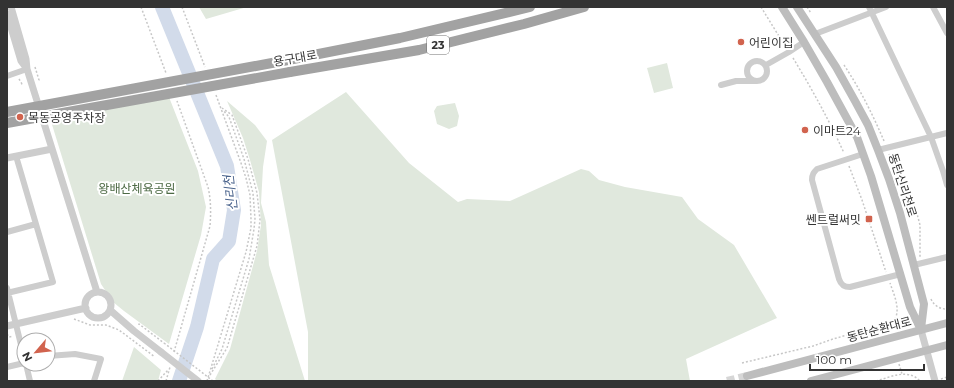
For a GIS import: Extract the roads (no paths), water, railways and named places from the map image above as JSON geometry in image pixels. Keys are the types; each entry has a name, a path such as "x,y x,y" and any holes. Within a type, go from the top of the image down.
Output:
{"highway":[{"name":"용구대로","path":"7,112 400,38 530,7"},
{"name":"용구대로","path":"7,123 419,50 524,24 584,7"}],"main road":[{"path":"782,7 804,42 857,137 871,176 910,308 921,330"},
{"name":"동탄신리천로","path":"797,7 836,67 868,125 878,150 900,213 924,304 921,330"},
{"path":"804,42 815,34"},
{"name":"동탄순환대로","path":"746,376 947,323"},
{"path":"811,381 947,345"}],"street":[{"path":"11,7 26,59 27,70 97,292"},
{"path":"815,34 870,10 886,7"},
{"path":"933,7 947,33"},
{"path":"870,10 931,137 944,171 947,185"},
{"path":"7,14 21,61 27,70"},
{"path":"766,65 804,42"},
{"path":"721,86 736,81 758,81 765,78 768,72 766,65 761,61 755,61 749,64 743,76 736,81"},
{"path":"7,76 27,70"},
{"path":"747,70 749,77 755,80"},
{"path":"878,150 947,133"},
{"path":"7,158 52,149"},
{"path":"863,154 817,169 812,176 839,279 844,287 850,287 901,274"},
{"path":"16,156 52,282 7,292 18,332"},
{"path":"7,232 36,224"},
{"path":"914,265 947,257"},
{"path":"97,292 101,292 108,296 111,302 110,310 105,316 97,317 90,314 86,308 87,299 89,296 97,292"},
{"path":"7,326 86,308"},
{"path":"110,310 134,332 198,381"},
{"path":"921,330 935,381"},
{"path":"56,355 75,354 101,359 94,381"}],"waterway":[{"name":"신리천","path":"162,7 227,166 234,210 229,241 213,259 197,327 179,381"}],"tunnel":[{"path":"727,381 747,376"}],"place":[{"name":"어린이집","path":"741,42"},
{"name":"목동공영주차장","path":"20,117"},
{"name":"이마트24","path":"805,130"},
{"name":"쎈트럴써밋","path":"869,219"}],"park label":[{"name":"왕배산체육공원","path":"137,188"}]}
